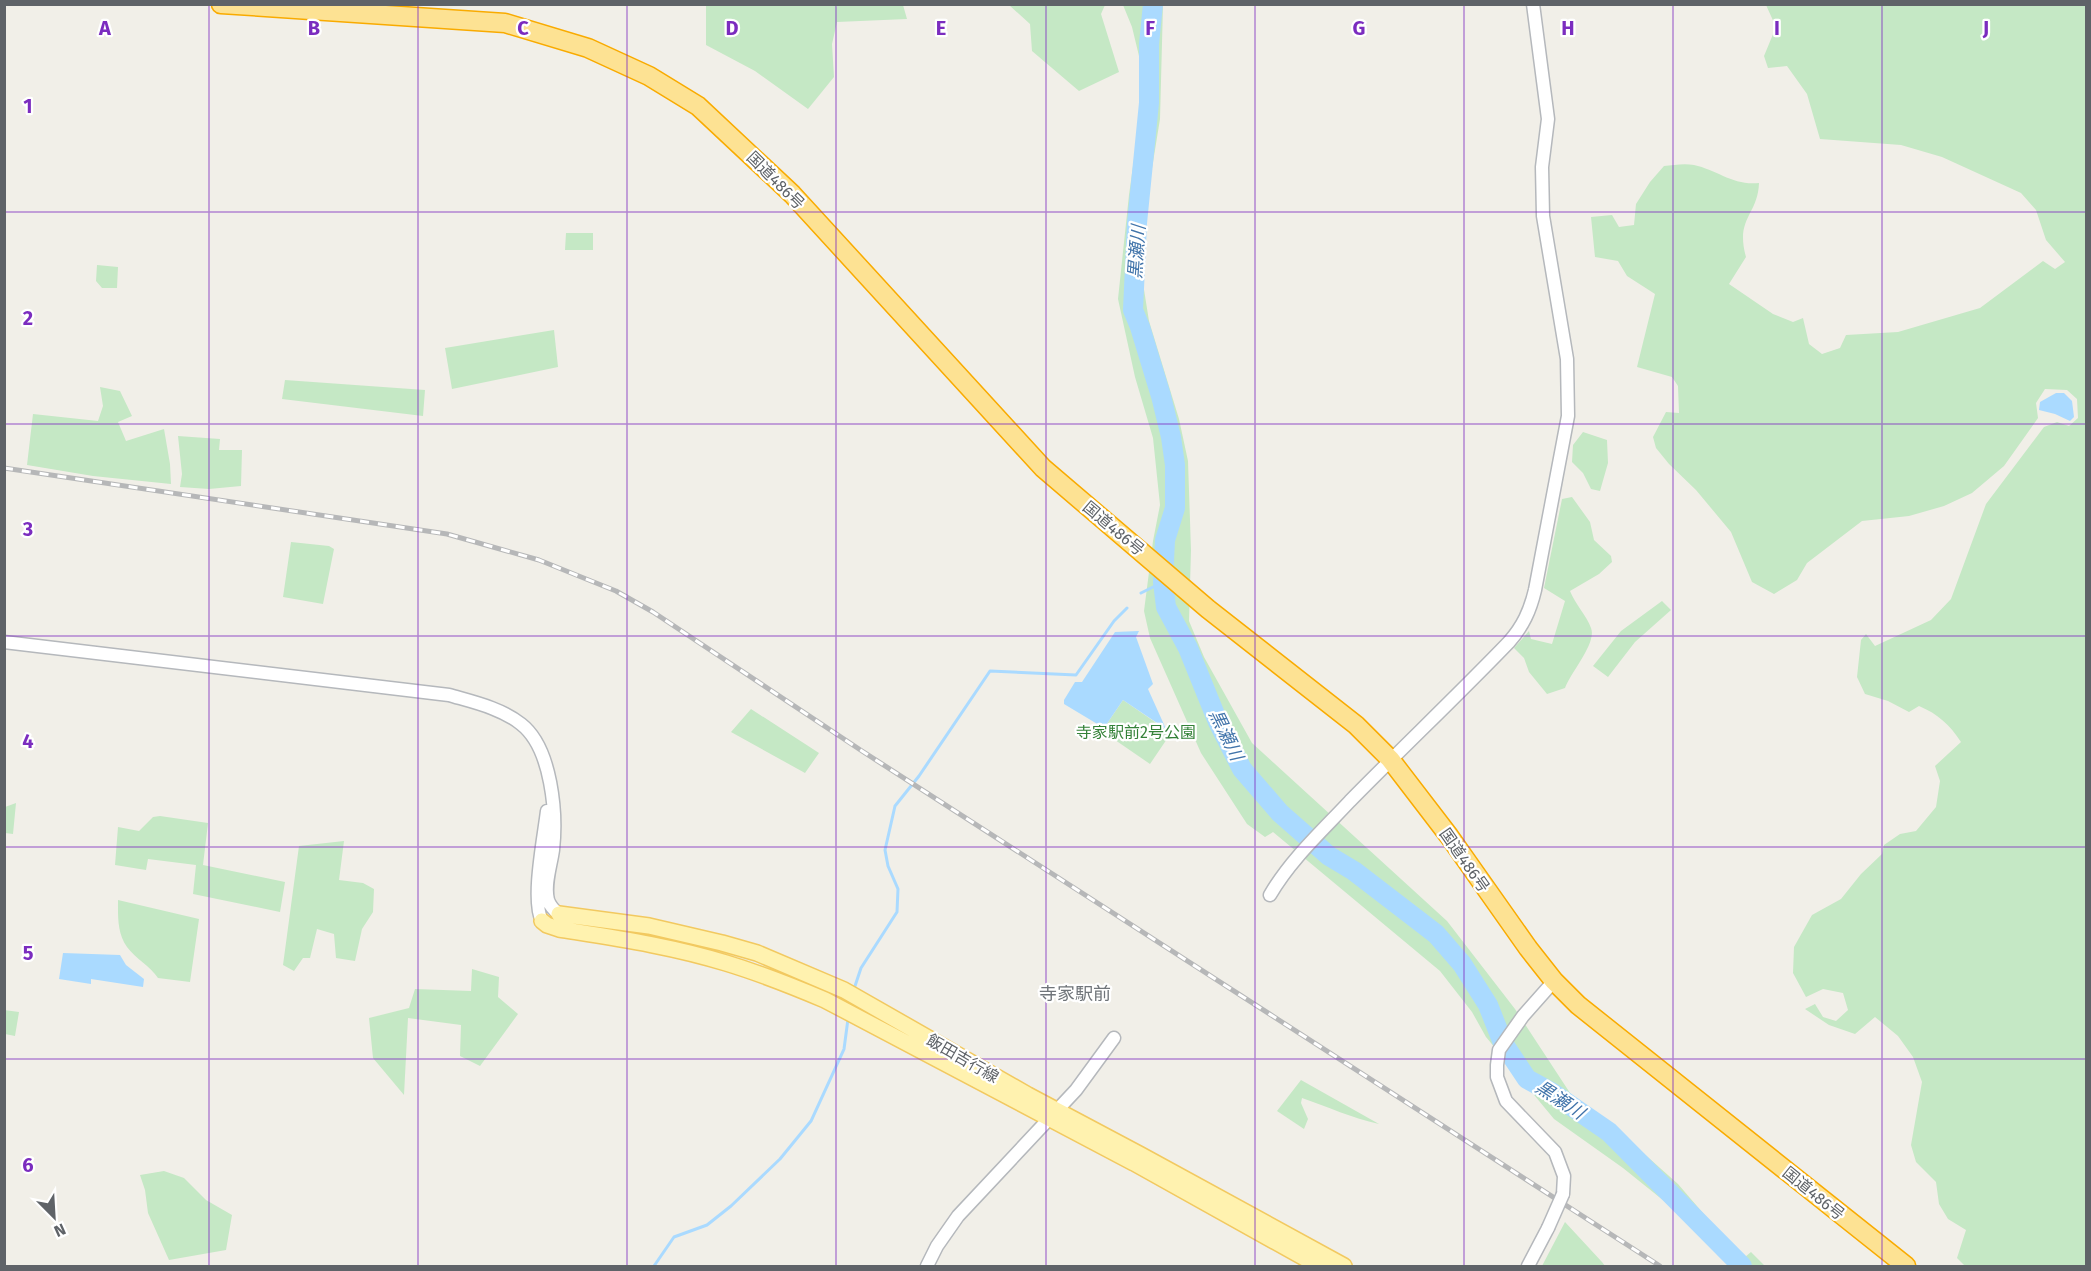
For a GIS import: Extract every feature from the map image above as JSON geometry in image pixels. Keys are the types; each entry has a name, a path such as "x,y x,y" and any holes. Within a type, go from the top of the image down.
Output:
{"highway":[{"name":"国道486号","path":"221,4 504,23 588,48 649,76 698,106 783,185 1043,468 1192,595 1356,725 1390,759 1554,981 1578,1005 1906,1266"}],"main road":[{"name":"飯田吉行線","path":"559,914 649,926 757,953 844,990 1134,1163 1319,1266"},
{"name":"飯田吉行線","path":"542,921 559,928 645,943 724,962 772,978 825,1000 1053,1115 1141,1155 1344,1266"}],"street":[{"path":"1270,895 1282,874 1324,829 1390,759 1498,653 1525,621 1535,590 1568,416 1567,359 1544,216 1542,167 1548,119 1533,4"},
{"path":"4,642 449,695 483,704 513,718 524,726 545,760 554,806 548,900 559,914"},
{"path":"542,921 537,898 550,786"},
{"path":"1528,1266 1563,1194 1564,1176 1555,1152 1506,1101 1497,1077 1499,1050 1523,1016 1554,981"},
{"path":"927,1266 937,1246 958,1216 1053,1115 1114,1038"}],"green space":[{"path":"706,5 836,5 837,8 837,5 903,5 907,19 837,22 832,44 834,77 808,109 755,71 706,45"},
{"path":"1009,5 1105,5 1101,14 1119,72 1079,91 1032,51 1030,24"},
{"path":"1123,5 1163,5 1160,119 1148,193 1142,277 1149,321 1179,419 1188,461 1191,550 1189,621 1204,657 1252,743 1447,921 1515,1009 1572,1096 1678,1184 1721,1234 1745,1257 1751,1252 1765,1266 1729,1266 1679,1213 1623,1168 1554,1119 1486,1037 1472,1012 1440,971 1273,832 1265,837 1247,824 1201,753 1150,638 1144,611 1160,505 1153,438 1135,377 1118,299 1143,94 1139,56 1132,27"},
{"path":"1766,5 2086,5 2086,1266 1965,1266 1957,1258 1966,1230 1948,1219 1939,1204 1936,1182 1916,1162 1911,1145 1922,1082 1913,1057 1898,1036 1875,1017 1855,1034 1829,1025 1805,1009 1815,1004 1823,1017 1836,1021 1848,1010 1843,993 1823,989 1806,997 1793,973 1794,947 1812,915 1841,899 1861,874 1882,854 1884,845 1900,834 1916,831 1936,807 1940,781 1935,766 1961,742 1943,721 1926,709 1919,706 1909,712 1888,701 1865,694 1857,677 1861,640 1866,634 1875,646 1931,620 1951,599 1986,504 2044,427 2057,422 2069,426 2078,418 2077,399 2067,390 2045,389 2036,403 2038,418 2004,466 1972,493 1944,506 1909,516 1862,521 1807,563 1797,580 1774,594 1752,582 1731,532 1696,490 1656,448 1653,437 1666,412 1679,413 1678,386 1672,377 1637,367 1655,294 1627,276 1618,261 1595,257 1591,217 1612,215 1619,227 1634,225 1636,204 1664,166 1694,165 1734,180 1759,183 1758,194 1743,233 1746,257 1729,284 1773,314 1793,322 1803,318 1809,344 1822,354 1840,348 1846,335 1898,332 1980,308 2043,261 2055,269 2065,262 2046,240 2036,210 2021,193 1942,157 1901,145 1820,139 1807,94 1787,66 1768,68 1764,56 1776,27"},
{"path":"566,233 593,233 593,250 565,250"},
{"path":"97,265 118,267 117,288 102,288 96,281"},
{"path":"554,330 558,367 452,389 445,348"},
{"path":"285,380 425,390 423,416 282,399"},
{"path":"100,387 120,391 132,416 118,422 126,441 164,429 171,484 93,476 27,465 33,414 98,421 103,406"},
{"path":"1583,432 1607,440 1608,463 1600,491 1591,489 1583,473 1572,462 1573,445"},
{"path":"178,436 220,439 219,450 242,450 241,486 209,489 180,487 182,474"},
{"path":"1572,497 1590,522 1594,540 1611,556 1612,562 1599,574 1570,591 1587,619 1592,634 1565,688 1547,694 1529,672 1524,658 1514,648 1529,631 1531,639 1552,644 1565,601 1544,588 1562,499"},
{"path":"291,542 329,546 334,549 323,604 283,597"},
{"path":"1662,601 1671,610 1635,642 1608,677 1593,666 1621,631"},
{"name":"寺家駅前2号公園","path":"1123,700 1171,733 1150,764 1102,731"},
{"path":"751,709 819,753 805,773 731,732"},
{"path":"16,803 13,834 5,833 5,807"},
{"path":"153,817 208,823 203,865 285,882 280,912 193,894 196,865 148,859 146,870 115,865 118,827 139,831"},
{"path":"344,841 339,880 363,883 374,889 373,912 362,929 355,961 336,958 334,934 317,929 310,958 303,958 294,971 283,965 299,846"},
{"path":"118,900 199,919 190,982 158,978 127,947 120,930"},
{"path":"472,969 499,977 498,997 518,1014 480,1066 460,1056 461,1025 408,1018 404,1095 373,1058 369,1018 409,1008 415,989 471,991"},
{"path":"4,1010 19,1012 15,1036 5,1034"},
{"path":"1301,1080 1379,1124 1302,1098 1301,1103 1308,1119 1304,1129 1277,1111"},
{"path":"164,1171 184,1178 206,1200 232,1215 226,1250 169,1260 148,1213 145,1190 140,1175"},
{"path":"1565,1222 1602,1262 1605,1266 1542,1266"}],"water":[{"path":"2056,393 2064,393 2072,401 2074,417 2070,421 2039,410 2040,402"},
{"path":"1139,631 1136,637 1153,684 1148,689 1166,729 1123,700 1104,728 1064,704 1075,682 1082,682 1115,632"},
{"path":"63,953 120,955 126,965 144,979 143,987 91,979 91,984 59,979"}],"waterway":[{"name":"黒瀬川","path":"1153,4 1149,44 1149,103 1137,223 1133,310 1161,396 1175,465 1175,508 1165,540 1163,582 1166,607 1188,648 1218,722 1242,769 1280,813 1329,856 1354,871 1436,934 1462,964 1488,1005 1503,1043 1527,1079 1551,1092 1609,1132 1742,1266"},
{"path":"1141,593 1163,582"},
{"path":"854,989 861,968 897,912 898,889 888,866 885,850 895,806 919,776 990,671 1076,675 1114,621 1127,608"},
{"path":"654,1266 674,1237 707,1225 731,1206 780,1159 811,1121 844,1049 848,1019"}],"railway":[{"path":"4,468 447,534 539,560 616,591 653,612 862,751 1660,1266"}],"district":[{"name":"寺家駅前","path":"1075,994"}]}
